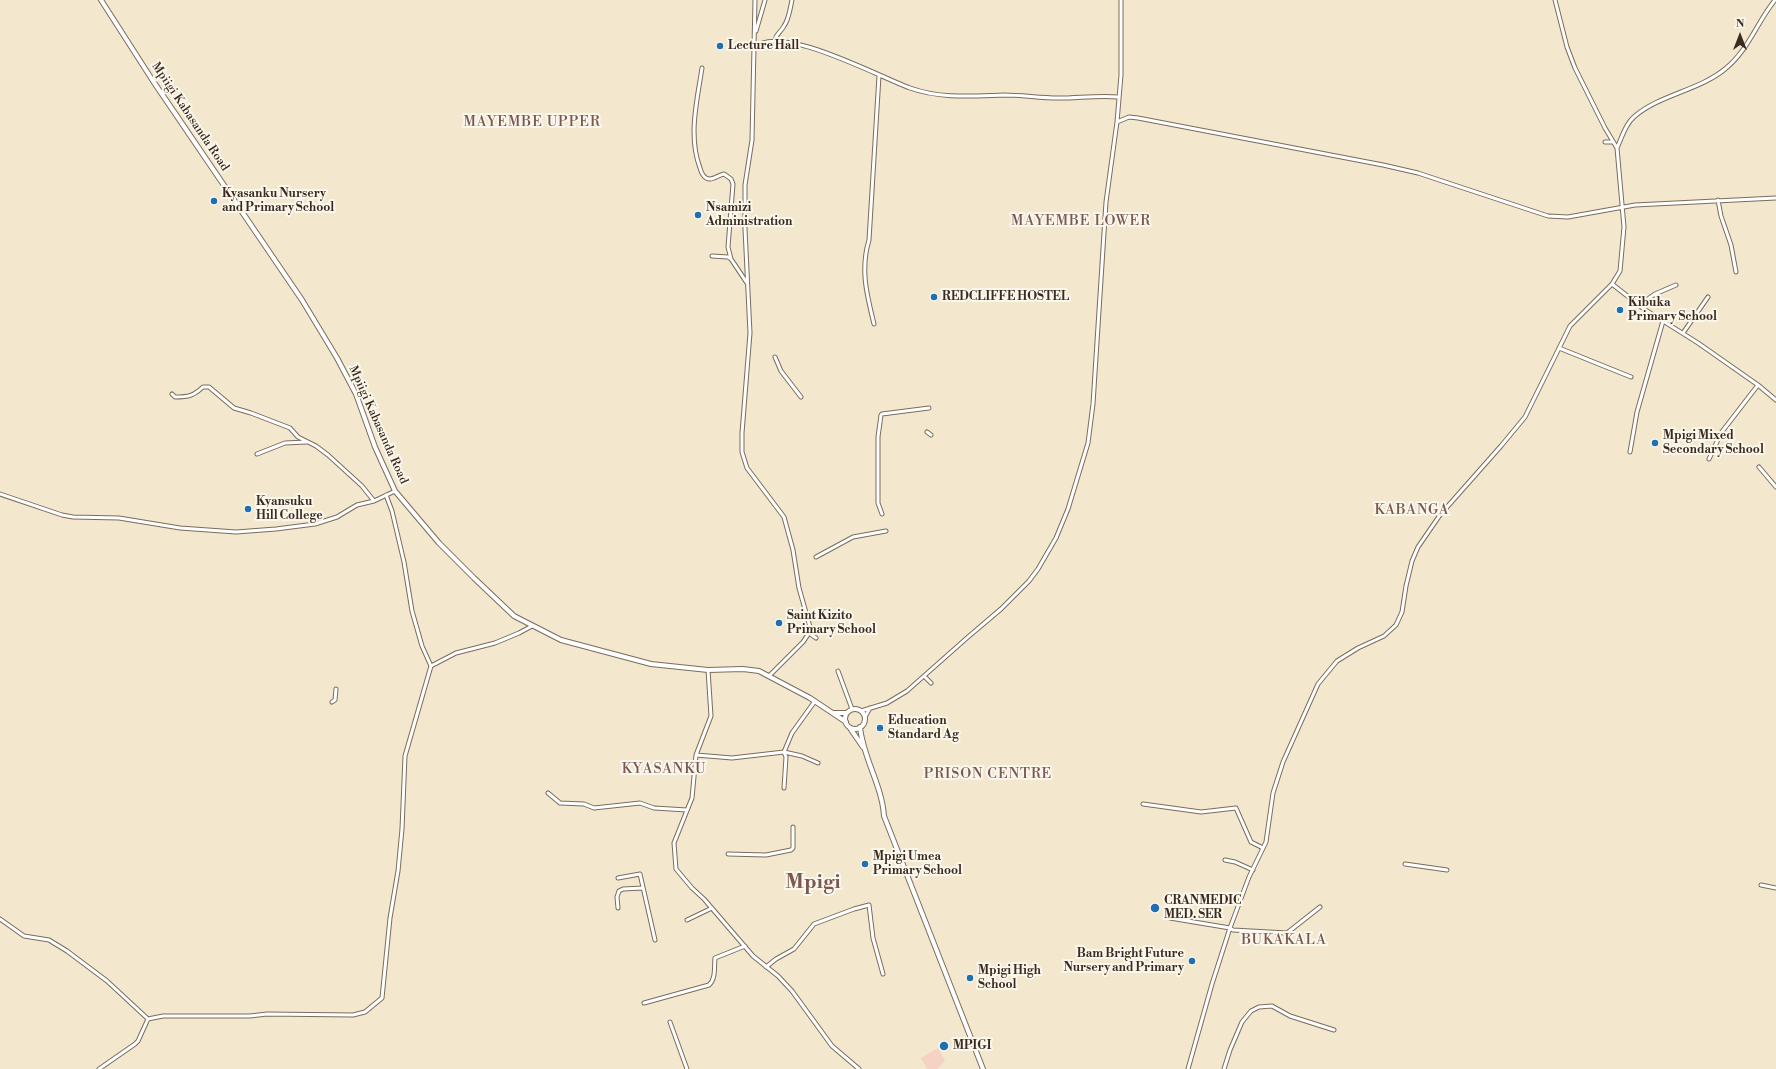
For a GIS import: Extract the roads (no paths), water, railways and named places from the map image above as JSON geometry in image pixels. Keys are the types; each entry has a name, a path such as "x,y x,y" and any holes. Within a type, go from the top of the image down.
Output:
{"main road":[{"name":"Mpiigi Kabasanda Road","path":"100,0 322,332 356,394 375,447 395,491 435,539 474,578 514,616 561,640 651,664 708,670 743,669 759,671 815,701 833,713 847,724 865,751"},
{"path":"833,713 847,713 852,709 861,711 864,717 864,722 860,727 856,728 847,724 847,713"},
{"name":"Mpiigi Kabasanda Road","path":"860,727 865,751 883,802 884,816 983,1069"}],"street":[{"path":"755,0 752,140 745,185 745,229 750,333 742,433 742,452 747,468 784,517 793,550 799,588 809,621 809,633 768,676"},
{"path":"755,34 765,0"},
{"path":"774,40 788,18 792,0"},
{"path":"861,711 887,703 907,691 925,677 1001,609 1028,582 1038,569 1056,538 1068,509 1084,457 1090,429 1106,202 1119,97 1121,62 1121,0"},
{"path":"1188,1069 1230,928 1266,842 1273,793 1282,762 1318,684 1337,661 1358,648 1384,636 1396,625 1402,612 1412,560 1418,546 1440,515 1525,417 1570,326 1612,284 1620,271 1622,263 1624,227 1617,148 1576,68 1563,34 1555,0"},
{"path":"1617,148 1628,125 1635,116 1657,103 1713,77 1737,59 1747,45 1762,17 1774,1"},
{"path":"1774,1 1776,6"},
{"path":"754,48 758,44 767,40 808,46 911,88 950,96 1024,95 1040,98 1095,96 1119,97"},
{"path":"702,68 694,128 696,158 701,173 706,178 710,179 724,174 731,179 733,184 728,247 731,259 748,283"},
{"path":"874,324 865,287 865,252 869,240 879,76"},
{"path":"1117,122 1129,117 1138,118 1383,165 1418,173 1548,216 1568,217 1635,205 1776,198"},
{"path":"1605,142 1613,142"},
{"path":"1718,200 1721,216 1731,245 1736,272"},
{"path":"712,256 728,257 731,259"},
{"path":"1612,284 1639,305 1683,333 1758,385 1776,400"},
{"path":"1639,305 1660,291 1676,285"},
{"path":"1683,333 1708,297"},
{"path":"1630,452 1636,412 1649,373 1663,321"},
{"path":"1559,348 1631,377"},
{"path":"775,357 782,371 800,397"},
{"path":"1709,459 1721,433 1758,385"},
{"path":"172,394 175,397 191,396 197,394 203,387 209,387 234,408 290,428 307,442 316,446 328,455 362,486 374,501"},
{"path":"882,514 878,503 878,437 881,415 929,408"},
{"path":"927,432 931,435"},
{"path":"257,454 285,443 307,442"},
{"path":"1759,467 1776,487"},
{"path":"0,494 62,515 73,517 119,518 180,528 236,532 280,529 315,524 345,513 357,505 374,501 395,491"},
{"path":"148,1019 163,1016 250,1016 267,1014 353,1015 366,1012 382,998 390,918 398,872 402,829 405,756 409,747 422,693 431,666 422,646 412,611 404,562 392,511 386,495"},
{"path":"816,557 852,537 886,531"},
{"path":"431,666 456,653 495,642 519,633 532,626"},
{"path":"809,633 816,638"},
{"path":"708,670 711,716 696,754 694,794 674,843 676,869 756,959 778,976 792,991 832,1046 859,1069"},
{"path":"838,671 852,709"},
{"path":"925,677 931,684"},
{"path":"332,702 335,700 336,689"},
{"path":"784,788 786,757 784,752 792,733 815,701"},
{"path":"864,717 870,708"},
{"path":"696,754 732,758 784,752 802,756 818,763"},
{"path":"548,793 560,803 584,804 594,808 640,803 654,808 687,810"},
{"path":"1143,804 1201,812 1236,808 1251,842 1263,848"},
{"path":"728,854 766,855 791,850 793,848 793,827"},
{"path":"1225,860 1235,862 1253,870"},
{"path":"1405,864 1447,870"},
{"path":"618,878 640,874 655,940"},
{"path":"1761,885 1776,888"},
{"path":"618,908 617,897 619,891 623,889 643,888"},
{"path":"766,967 776,959 794,949 814,924 854,908 869,906 873,938 883,974"},
{"path":"1170,918 1230,928 1233,930 1287,932 1320,907"},
{"path":"687,920 712,908"},
{"path":"0,919 24,936 49,940 66,951 107,981 148,1019"},
{"path":"644,1003 709,985 714,977 715,958 745,946"},
{"path":"1224,1069 1242,1022 1251,1011 1259,1007 1272,1006 1290,1016 1334,1030"},
{"path":"100,1069 138,1041 148,1019"},
{"path":"670,1022 687,1069"}],"place":[{"name":"Lecture Hall","path":"720,46"},
{"name":"Kyasanku Nursery and Primary School","path":"214,201"},
{"name":"Nsamizi Administration","path":"698,215"},
{"name":"REDCLIFFE HOSTEL","path":"934,297"},
{"name":"Kibuka Primary School","path":"1620,310"},
{"name":"Mpigi Mixed Secondary School","path":"1655,443"},
{"name":"Kyansuku Hill College","path":"248,509"},
{"name":"Saint Kizito Primary School","path":"779,623"},
{"name":"Education Standard Ag","path":"880,728"},
{"name":"Mpigi Umea Primary School","path":"865,864"},
{"name":"CRANMEDIC MED. SER","path":"1155,908"},
{"name":"Bam Bright Future Nursery and Primary","path":"1192,961"},
{"name":"Mpigi High School","path":"970,978"},
{"name":"MPIGI","path":"944,1046"}],"district":[{"name":"MAYEMBE UPPER","path":"532,123"},
{"name":"MAYEMBE LOWER","path":"1081,222"},
{"name":"KABANGA","path":"1412,511"},
{"name":"KYASANKU","path":"664,770"},
{"name":"PRISON CENTRE","path":"988,775"},
{"name":"Mpigi","path":"813,883"},
{"name":"BUKAKALA","path":"1284,941"}]}
